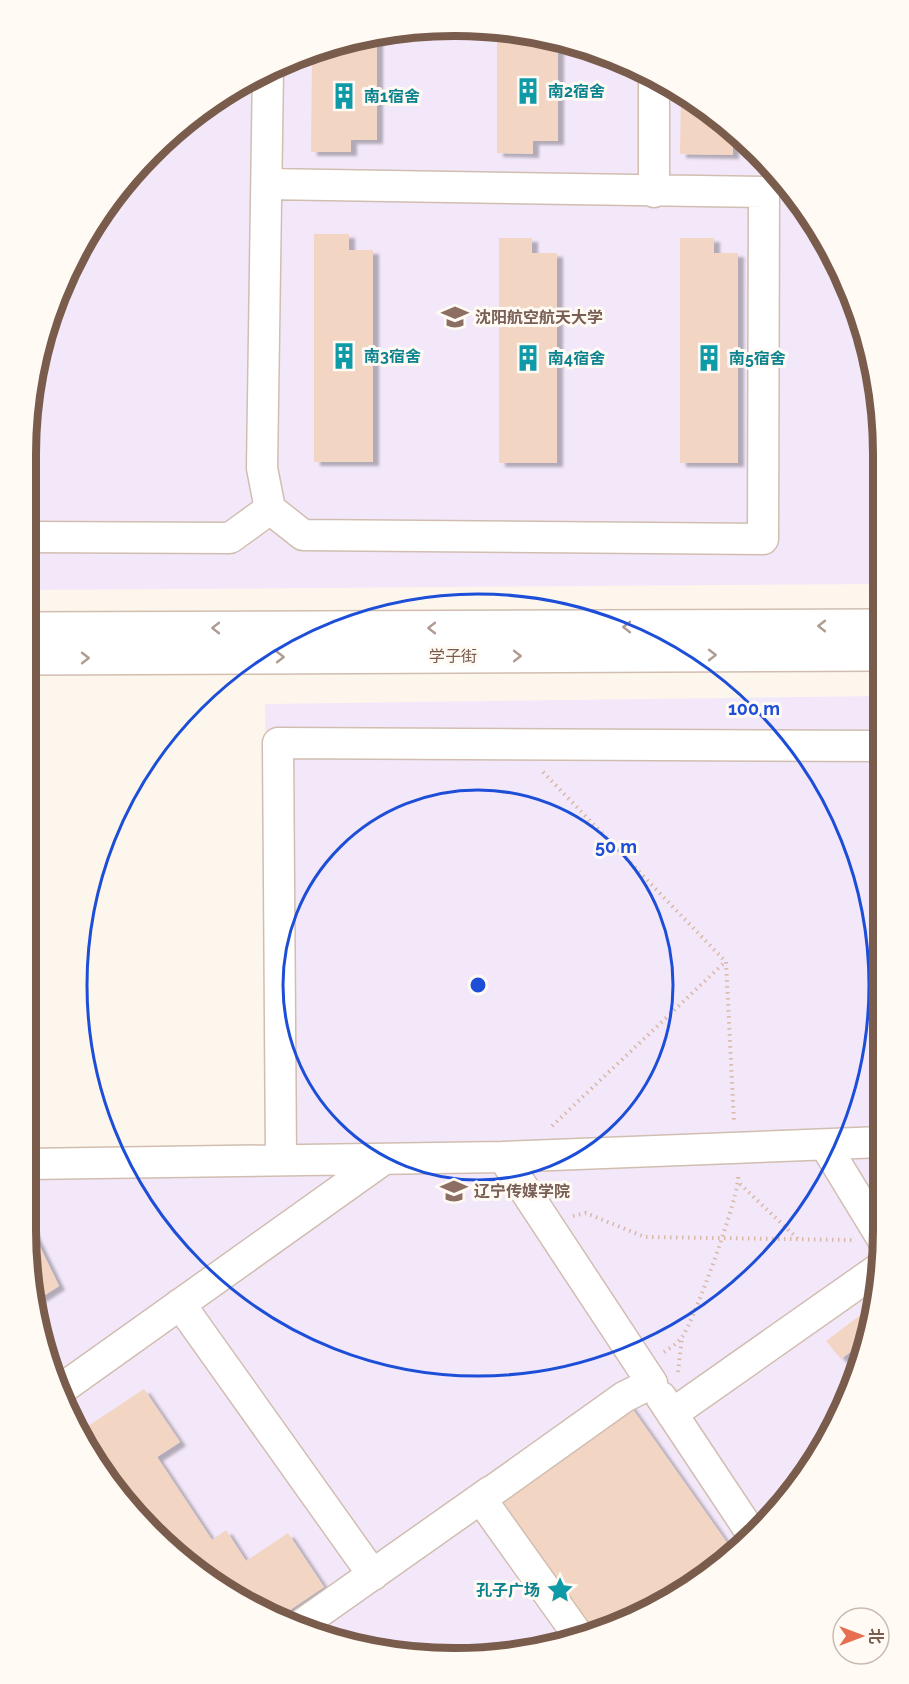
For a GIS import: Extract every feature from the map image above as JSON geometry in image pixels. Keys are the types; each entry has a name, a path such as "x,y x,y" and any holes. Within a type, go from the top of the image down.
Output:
{"street":[{"path":"267,184 764,192 763,539 303,535 270,509 262,468 268,80"},
{"path":"654,87 654,192"},
{"path":"36,537 230,538 270,509"},
{"name":"学子街","path":"36,629 873,626"},
{"name":"学子街","path":"36,658 873,654"},
{"path":"281,1160 278,743 873,746"},
{"path":"36,1164 511,1157 873,1142"},
{"path":"825,1145 872,1240"},
{"path":"511,1157 545,1221 748,1527"},
{"path":"66,1386 384,1159"},
{"path":"672,1414 870,1275"},
{"path":"180,1304 373,1575"},
{"path":"307,1621 624,1397 647,1376"},
{"path":"492,1491 481,1499 575,1630"}],"path":[{"path":"517,745 726,962 735,1148"},
{"path":"511,1157 726,962"},
{"path":"647,1376 682,1337 723,1237 740,1184 798,1239"},
{"path":"545,1221 586,1213 645,1237 872,1240"}],"shaded area":[{"name":"沈阳航空航天大学","path":"454,36 482,37 563,50 640,79 709,122 769,179 787,200 817,245 830,269 851,320 865,373 872,427 873,584 36,590 37,427 50,346 79,269 122,200 179,140 200,122 245,92 269,79 320,58 346,50 400,40"},
{"name":"辽宁传媒学院","path":"873,696 873,1230 869,1284 859,1338 830,1415 802,1462 769,1505 730,1544 687,1577 640,1605 589,1626 563,1634 509,1644 482,1647 427,1647 346,1634 269,1605 200,1562 140,1505 122,1484 92,1439 79,1415 58,1364 44,1311 37,1257 36,1152 269,1149 265,704"}],"building":[{"name":"南2宿舍","path":"497,39 558,49 558,141 533,141 533,154 497,153"},
{"name":"南1宿舍","path":"377,43 377,140 351,140 351,152 311,152 312,61"},
{"path":"681,103 709,122 733,143 733,155 680,154"},
{"name":"南3宿舍","path":"314,234 349,234 349,250 373,250 373,462 314,462"},
{"name":"南4宿舍","path":"499,238 532,238 532,253 557,253 557,463 499,463"},
{"name":"南5宿舍","path":"680,238 714,238 714,253 738,253 738,463 680,463"},
{"path":"36,1239 59,1286 42,1297"},
{"path":"865,1312 856,1348 841,1359 826,1341"},
{"path":"144,1389 180,1442 157,1457 212,1540 226,1530 246,1561 288,1533 324,1587 286,1613 245,1592 222,1577 179,1544 140,1505 122,1484 86,1428"},
{"path":"624,1397 729,1545 709,1562 664,1592 615,1616 575,1630 481,1499"}],"place":[{"name":"南2宿舍","path":"528,91"},
{"name":"南1宿舍","path":"344,96"},
{"name":"沈阳航空航天大学","path":"455,317"},
{"name":"南3宿舍","path":"344,356"},
{"name":"南4宿舍","path":"528,358"},
{"name":"南5宿舍","path":"709,358"},
{"name":"辽宁传媒学院","path":"454,1191"},
{"name":"孔子广场","path":"560,1590"}]}
